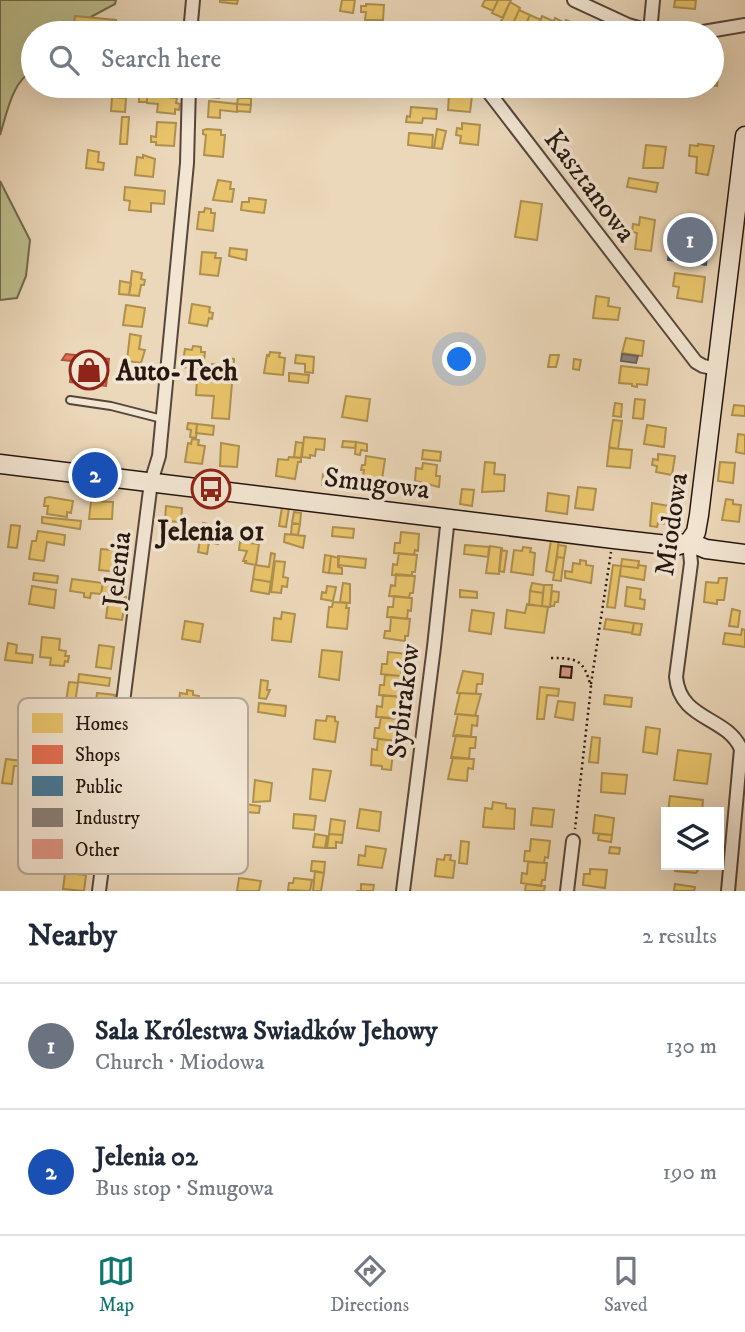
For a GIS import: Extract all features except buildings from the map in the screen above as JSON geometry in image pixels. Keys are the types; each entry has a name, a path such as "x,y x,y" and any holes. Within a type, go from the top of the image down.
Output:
{"street":[{"path":"191,21 193,0"},
{"path":"574,0 624,21"},
{"path":"652,21 653,0"},
{"path":"724,28 745,24"},
{"name":"Jelenia","path":"124,698 152,482 159,456 187,163 189,98"},
{"name":"Kasztanowa","path":"493,98 696,362 718,369"},
{"name":"Miodowa","path":"728,891 741,749 723,729 693,710 681,698 676,677 691,559 689,542 695,535 699,515 745,136"},
{"name":"Smugowa","path":"0,464 614,539 676,546 689,542 706,549 745,554"},
{"name":"Sybiraków","path":"403,891 448,517"},
{"path":"567,891 573,841"}],"lane":[{"path":"70,400 111,406 162,419"}],"path":[{"path":"573,841 591,687 614,539"},
{"path":"551,658 571,658 582,664 591,687"}],"green space":[{"path":"0,0 116,0 115,4 83,21 21,21 21,81 8,108 0,135"},
{"path":"0,181 30,240 26,276 17,298 0,300"}],"place":[{"name":"Sala Królestwa Swiadków Jehowy","path":"690,240"},
{"name":"Auto-Tech","path":"89,370"},
{"name":"Jelenia 02","path":"95,475"},
{"name":"Jelenia 01","path":"211,489"}]}
